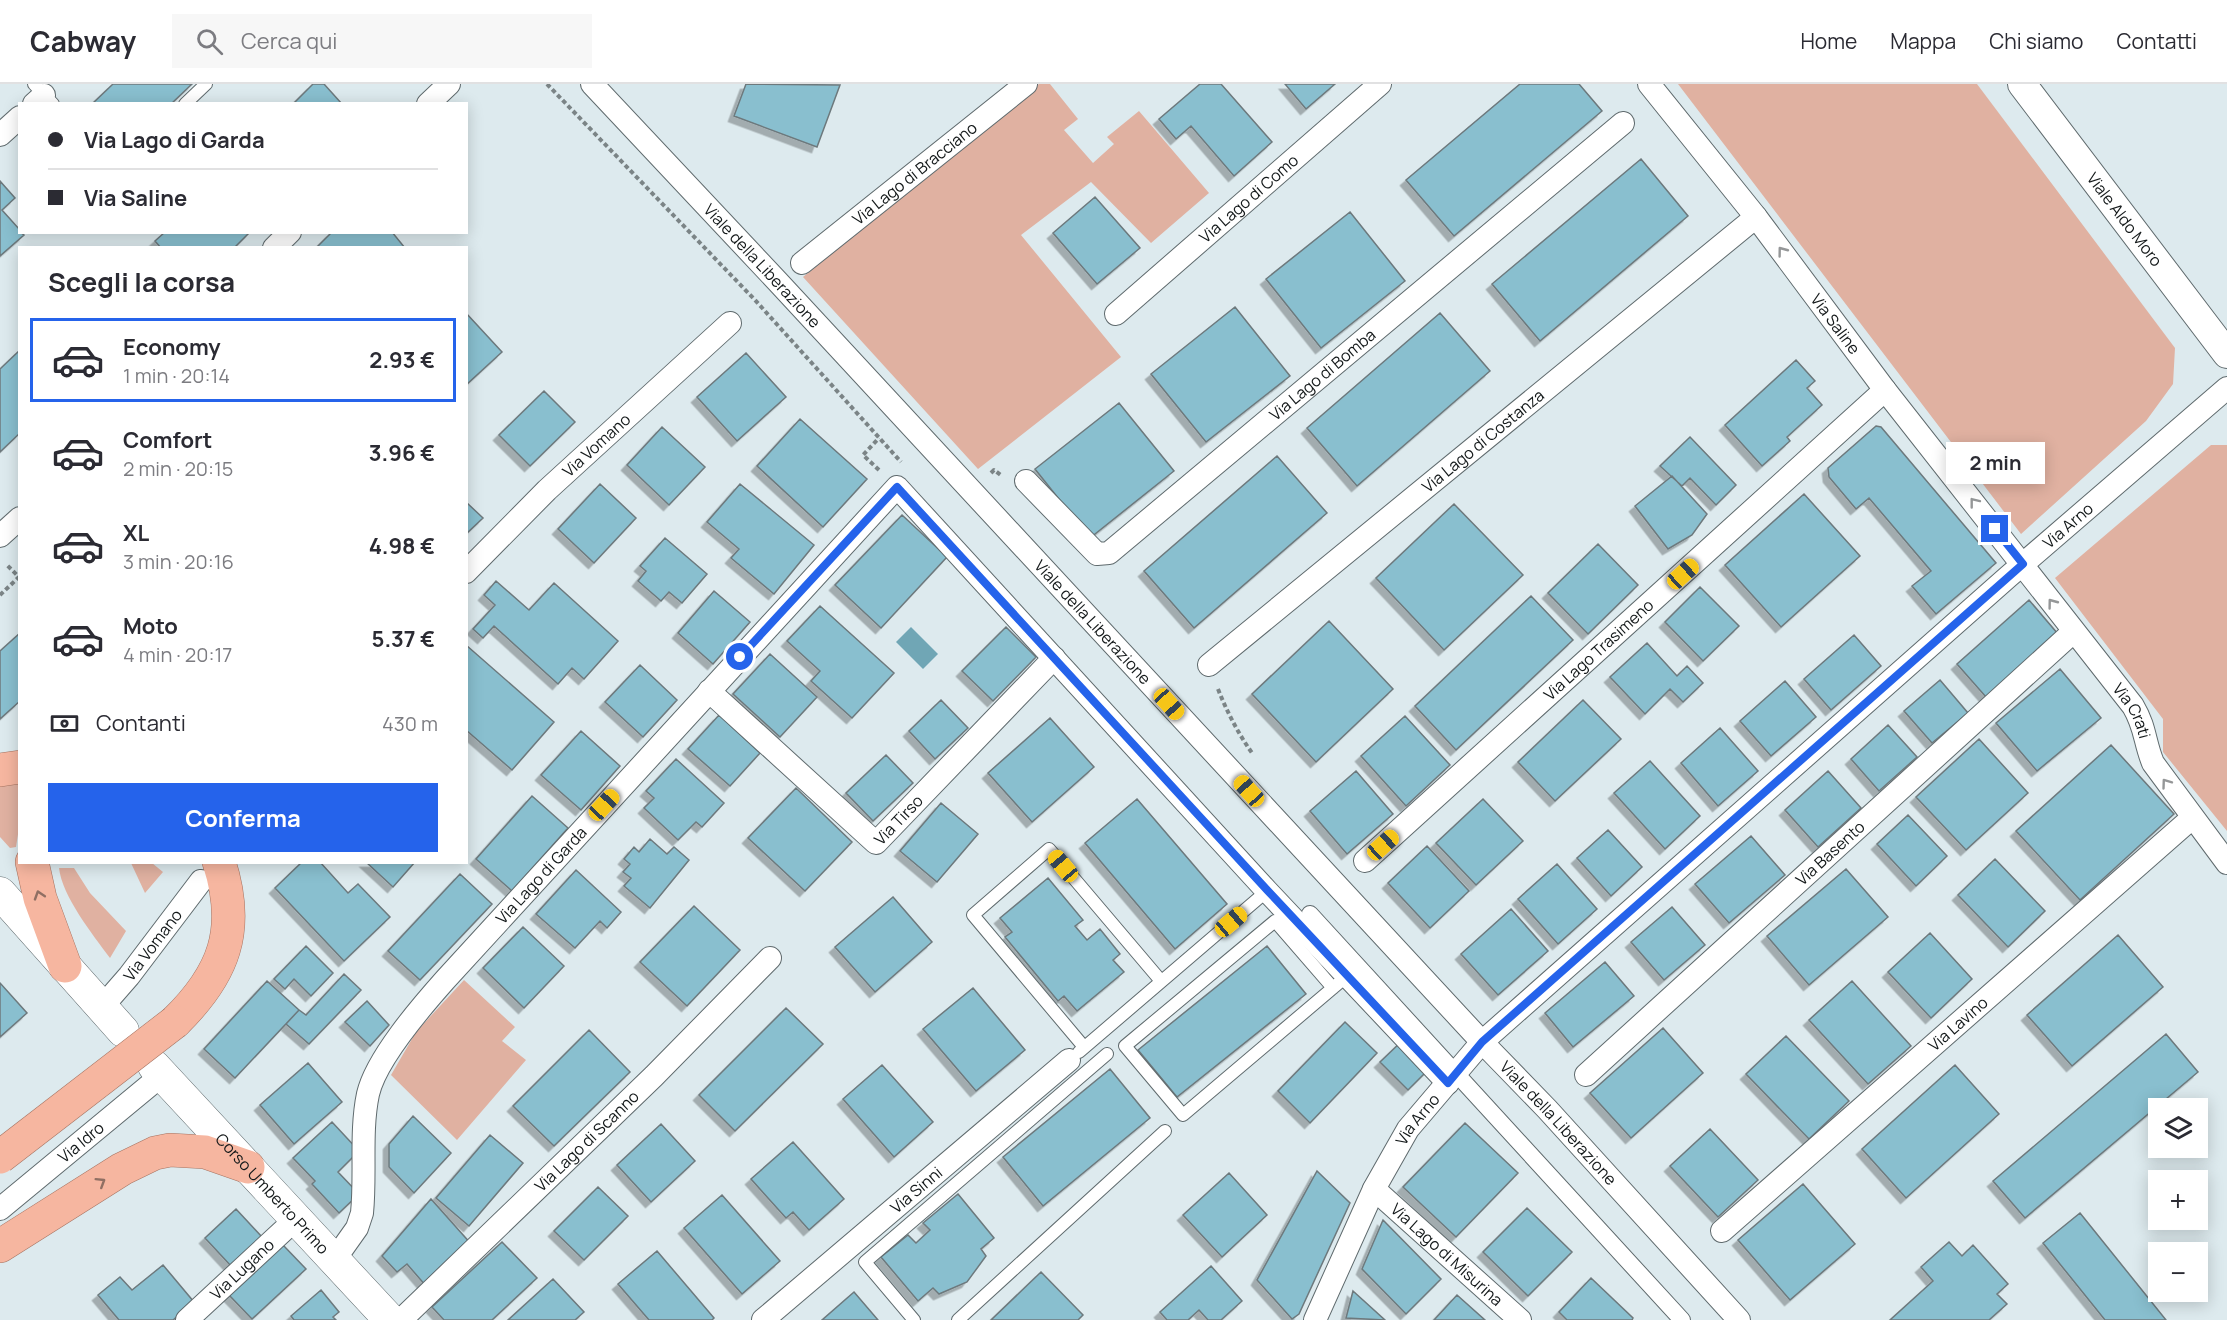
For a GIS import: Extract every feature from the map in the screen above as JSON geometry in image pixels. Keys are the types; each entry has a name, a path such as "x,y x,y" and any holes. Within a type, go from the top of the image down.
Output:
{"highway":[{"path":"0,770 18,767"},
{"path":"32,864 39,898 65,966"},
{"path":"0,1157 175,1022 205,990 214,974 227,936 216,880"},
{"path":"0,1246 122,1169 155,1153 170,1150 204,1152 248,1167"}],"main road":[{"path":"3,903 65,966 123,1031"},
{"name":"Corso Umberto Primo","path":"158,1070 390,1320"}],"street":[{"path":"430,102 449,84"},
{"name":"Viale della Liberazione","path":"592,84 802,307 1482,1042 1547,1109 1739,1320"},
{"name":"Via Lago di Bracciano","path":"802,263 1026,84"},
{"name":"Via Lago di Como","path":"1116,314 1380,84"},
{"name":"Via Saline","path":"1649,84 1756,217 1885,390 2023,564"},
{"name":"Viale Aldo Moro","path":"2022,84 2227,354"},
{"path":"0,135 18,119"},
{"name":"Via Lago di Bomba","path":"1026,481 1097,554 1109,553 1623,123"},
{"name":"Via Lago di Costanza","path":"1209,665 1756,217"},
{"path":"276,246 288,234"},
{"name":"Via Vomano","path":"468,570 547,490 730,323"},
{"name":"Via Arno","path":"1314,1320 1374,1189 1408,1129 1482,1042 2023,564 2227,388"},
{"name":"Via Lago Trasimeno","path":"1365,861 1885,390"},
{"path":"897,487 1268,891 1340,982 1451,1079"},
{"name":"Via Lago di Garda","path":"335,1260 360,1221 364,1198 366,1103 372,1082 390,1051 439,986 897,487"},
{"path":"0,536 18,520"},
{"name":"Via Crati","path":"2023,564 2073,632 2133,706 2142,722 2147,748 2153,763 2227,863"},
{"name":"Via Basento","path":"1586,1075 2073,632"},
{"name":"Via Tirso","path":"709,691 876,843 1054,658"},
{"name":"Via Lavino","path":"1722,1231 2192,818"},
{"name":"Via Vomano","path":"102,1007 216,880"},
{"path":"1310,914 1451,1079 1682,1320"},
{"name":"Via Lago di Scanno","path":"401,1320 654,1076 770,958"},
{"name":"Via Sinni","path":"763,1320 1076,1054"},
{"name":"Via Idro","path":"0,1209 158,1070"},
{"name":"Via Lago di Misurina","path":"1374,1189 1520,1320"},
{"name":"Via Lugano","path":"187,1320 297,1218"}],"lane":[{"path":"187,102 206,84"},
{"path":"1161,981 1049,849 973,915 1076,1054 1268,891"},
{"path":"1275,921 1340,982 1184,1115 1125,1046 1275,921"},
{"path":"914,1320 865,1262 1107,1054"},
{"path":"958,1320 1165,1131"}],"path":[{"path":"879,438 863,455 897,487"},
{"path":"6,564 18,576"},
{"path":"0,595 18,578"}],"shaded area":[{"path":"1039,84 1050,84 1078,119 1064,130 1093,163 1114,144 1107,137 1139,111 1209,193 1151,243 1091,182 1021,235 1121,357 978,469 803,277"},
{"path":"1678,84 1977,84 2175,348 2173,384 2146,421 2021,534"},
{"path":"2211,445 2227,445 2227,831 2163,752 2163,719 2055,578"},
{"path":"18,782 16,847 10,848 0,837 0,785"},
{"path":"131,864 153,864 163,872 145,893"},
{"path":"59,868 74,868 90,893 126,931 110,958 72,903 61,879"},
{"path":"464,980 515,1027 502,1041 526,1060 457,1140 391,1075 416,1032"}],"water":[{"path":"911,627 938,654 923,669 896,642"}],"building":[{"path":"113,84 192,84 173,102 94,102"},
{"path":"313,84 324,84 340,102 295,102"},
{"path":"746,84 840,85 817,147 734,116"},
{"path":"1200,84 1221,84 1272,142 1234,176 1191,126 1176,139 1159,119"},
{"path":"1285,84 1335,84 1306,109"},
{"path":"1520,84 1579,84 1602,111 1454,236 1406,180"},
{"path":"1641,159 1688,216 1540,341 1492,284"},
{"path":"0,181 15,198 2,210 18,228 18,234 24,235 0,256"},
{"path":"1095,197 1140,248 1097,284 1053,233"},
{"path":"1350,212 1405,281 1321,348 1266,279"},
{"path":"163,234 248,234 236,246 159,246 155,241"},
{"path":"330,234 394,234 403,246 318,246"},
{"path":"1235,307 1290,376 1206,442 1151,374"},
{"path":"1440,313 1490,371 1357,486 1307,428"},
{"path":"468,315 502,352 468,383"},
{"path":"18,352 18,435 0,452 0,369"},
{"path":"746,353 786,397 737,441 697,397"},
{"path":"1796,360 1815,381 1807,388 1822,405 1787,437 1790,441 1762,466 1725,425"},
{"path":"544,391 575,422 530,466 499,435"},
{"path":"1119,403 1174,471 1090,538 1035,469"},
{"path":"800,419 867,479 823,527 757,466"},
{"path":"1876,426 1881,427 1996,563 1936,614 1912,586 1931,571 1869,498 1856,509 1829,477 1828,468"},
{"path":"662,427 705,467 669,505 627,465"},
{"path":"1690,437 1736,485 1716,505 1690,478 1682,486 1660,466"},
{"path":"1277,456 1327,513 1194,628 1144,571"},
{"path":"1672,476 1707,514 1692,535 1668,549 1635,506"},
{"path":"600,484 636,518 594,563 558,529"},
{"path":"740,484 814,545 774,594 731,558 739,549 707,522"},
{"path":"1804,494 1860,556 1781,627 1725,565"},
{"path":"468,504 483,518 468,532"},
{"path":"1454,504 1523,575 1444,650 1376,578"},
{"path":"902,515 947,557 881,628 835,585"},
{"path":"665,538 707,574 682,603 669,592 661,601 638,581 646,571 640,566"},
{"path":"1598,544 1638,585 1588,634 1548,593"},
{"path":"496,581 529,610 554,583 618,641 584,679 572,668 558,684 494,626 483,638 473,629 495,605 484,595"},
{"path":"1700,587 1739,626 1703,661 1665,622"},
{"path":"714,591 750,622 713,664 678,633"},
{"path":"1531,596 1573,640 1456,750 1415,706"},
{"path":"2029,600 2058,634 1986,697 1957,664"},
{"path":"820,606 894,673 852,718 811,681 820,671 787,641"},
{"path":"1329,621 1393,689 1316,762 1252,694"},
{"path":"1006,627 1036,657 993,701 962,671"},
{"path":"18,635 18,703 0,719 0,651"},
{"path":"1854,635 1881,666 1831,710 1804,679"},
{"path":"1647,643 1677,676 1687,666 1703,683 1683,702 1670,689 1645,714 1610,677"},
{"path":"468,647 554,722 512,770 468,732"},
{"path":"770,654 817,697 780,737 733,694"},
{"path":"640,665 677,700 643,737 605,702"},
{"path":"2060,669 2101,718 2037,771 1996,723"},
{"path":"1940,680 1968,713 1932,743 1904,711"},
{"path":"1785,681 1816,717 1771,756 1740,721"},
{"path":"941,700 968,728 935,759 909,731"},
{"path":"1583,700 1621,739 1555,801 1518,762"},
{"path":"719,715 760,753 730,786 688,749"},
{"path":"1405,716 1450,765 1406,806 1361,756"},
{"path":"1050,718 1094,767 1032,822 988,773"},
{"path":"1888,725 1917,757 1879,791 1851,759"},
{"path":"1720,728 1758,771 1718,806 1681,763"},
{"path":"581,731 620,766 581,810 541,775"},
{"path":"1979,739 2028,793 1966,850 1916,797"},
{"path":"2111,745 2174,814 2080,900 2016,831"},
{"path":"886,755 913,783 873,821 846,793"},
{"path":"676,759 724,803 702,827 696,822 678,840 644,808 654,798 646,791"},
{"path":"1650,761 1700,816 1665,849 1614,793"},
{"path":"1356,771 1393,814 1347,854 1310,811"},
{"path":"1828,771 1861,808 1818,847 1785,810"},
{"path":"796,788 852,842 805,891 748,838"},
{"path":"532,796 568,828 512,891 476,859"},
{"path":"1137,799 1227,904 1175,949 1085,843"},
{"path":"1483,799 1523,841 1476,885 1436,843"},
{"path":"941,803 978,834 937,882 900,851"},
{"path":"1908,815 1947,856 1916,886 1877,844"},
{"path":"1608,830 1642,867 1611,896 1577,858"},
{"path":"1751,836 1785,875 1729,923 1695,884"},
{"path":"650,839 667,854 674,847 689,860 650,908 624,886 631,878 623,872 630,864 624,859 634,847 639,852"},
{"path":"1427,846 1469,891 1430,928 1388,883"},
{"path":"1995,859 2045,911 2008,947 1958,895"},
{"path":"300,864 322,864 348,893 358,884 390,917 344,961 275,888"},
{"path":"368,864 413,864 393,887"},
{"path":"1557,864 1597,909 1558,944 1518,899"},
{"path":"1846,869 1888,917 1809,985 1767,936"},
{"path":"576,870 621,912 607,928 600,921 575,948 536,914"},
{"path":"460,874 492,904 420,980 388,951"},
{"path":"1048,878 1083,920 1075,926 1087,940 1100,929 1120,954 1113,960 1124,972 1077,1011 1064,996 1058,1001 1005,937 1012,932 1000,918"},
{"path":"893,897 932,942 875,992 835,947"},
{"path":"694,906 740,950 687,1006 640,962"},
{"path":"1672,907 1705,945 1664,980 1631,942"},
{"path":"1511,909 1548,951 1498,995 1461,954"},
{"path":"523,927 564,966 524,1008 483,968"},
{"path":"1930,933 1972,979 1931,1018 1888,972"},
{"path":"2118,935 2163,987 2072,1066 2027,1015"},
{"path":"306,946 333,973 311,996 294,979 285,989 274,979"},
{"path":"1267,946 1306,994 1177,1097 1138,1050"},
{"path":"1605,962 1634,996 1573,1047 1545,1013"},
{"path":"344,974 361,990 309,1044 286,1024 299,1010 306,1015"},
{"path":"267,981 299,1010 235,1078 204,1049"},
{"path":"1852,981 1911,1046 1868,1084 1809,1020"},
{"path":"0,983 27,1013 0,1037"},
{"path":"973,988 1025,1050 976,1091 923,1029"},
{"path":"367,1001 389,1025 370,1046 345,1022"},
{"path":"786,1008 823,1044 735,1131 699,1095"},
{"path":"1345,1022 1377,1053 1310,1123 1278,1091"},
{"path":"1663,1028 1703,1073 1631,1138 1590,1093"},
{"path":"589,1030 630,1072 554,1146 513,1106"},
{"path":"2166,1034 2198,1072 2167,1098 2148,1098 2148,1114 2025,1218 1993,1181"},
{"path":"1786,1036 1849,1101 1809,1139 1746,1074"},
{"path":"1403,1040 1430,1068 1408,1090 1380,1062"},
{"path":"308,1063 342,1102 294,1144 260,1105"},
{"path":"882,1065 933,1122 894,1157 843,1099"},
{"path":"1955,1065 1999,1114 1906,1198 1862,1149"},
{"path":"1110,1069 1150,1118 1043,1206 1003,1157"},
{"path":"413,1116 451,1153 414,1193 389,1167 389,1144"},
{"path":"332,1122 359,1151 338,1172 359,1194 339,1213 312,1184 315,1181 293,1158"},
{"path":"1465,1123 1518,1173 1456,1237 1403,1187"},
{"path":"661,1124 695,1161 651,1202 617,1165"},
{"path":"1710,1129 1758,1180 1718,1217 1670,1166"},
{"path":"490,1135 523,1163 469,1226 436,1198"},
{"path":"793,1142 844,1199 809,1230 793,1212 786,1218 751,1179"},
{"path":"1317,1171 1350,1203 1299,1314 1292,1319 1257,1280"},
{"path":"1229,1173 1267,1215 1222,1257 1183,1215"},
{"path":"1803,1184 1855,1244 1790,1300 1738,1240"},
{"path":"598,1187 628,1216 584,1260 554,1231"},
{"path":"958,1194 994,1238 981,1249 986,1256 967,1282 939,1294 933,1288 918,1301 881,1257 908,1235 916,1243 930,1230 923,1223"},
{"path":"722,1195 780,1261 742,1294 684,1228"},
{"path":"431,1199 472,1245 426,1286 407,1264 397,1272 382,1256"},
{"path":"1527,1208 1572,1252 1528,1296 1483,1252"},
{"path":"236,1209 262,1237 231,1266 205,1238"},
{"path":"2080,1213 2148,1298 2148,1302 2152,1302 2166,1320 2105,1320 2043,1243"},
{"path":"1383,1220 1441,1279 1406,1314 1362,1269"},
{"path":"502,1242 537,1278 492,1320 444,1320 432,1307"},
{"path":"1949,1242 1962,1256 1973,1245 2008,1284 1997,1294 2007,1304 1989,1320 1890,1320 1933,1281 1921,1267"},
{"path":"283,1245 306,1269 252,1319 229,1295"},
{"path":"657,1251 714,1318 712,1320 649,1320 618,1284"},
{"path":"163,1265 194,1302 173,1320 119,1320 98,1295 120,1277 132,1290"},
{"path":"1211,1266 1242,1301 1221,1320 1208,1320 1199,1310 1188,1320 1167,1320 1160,1312"},
{"path":"1041,1272 1083,1315 1078,1320 991,1320"},
{"path":"1591,1278 1633,1318 1632,1320 1567,1320 1559,1312"},
{"path":"553,1279 584,1312 575,1320 508,1320"},
{"path":"321,1290 339,1312 333,1317 336,1320 294,1320 291,1316"},
{"path":"1353,1291 1385,1320 1346,1318"},
{"path":"854,1292 878,1320 822,1320"},
{"path":"1457,1295 1485,1320 1434,1320"}],"route":[{"path":"740,657 897,487 1268,891 1448,1083 1482,1042 2023,564 1995,529"}]}
